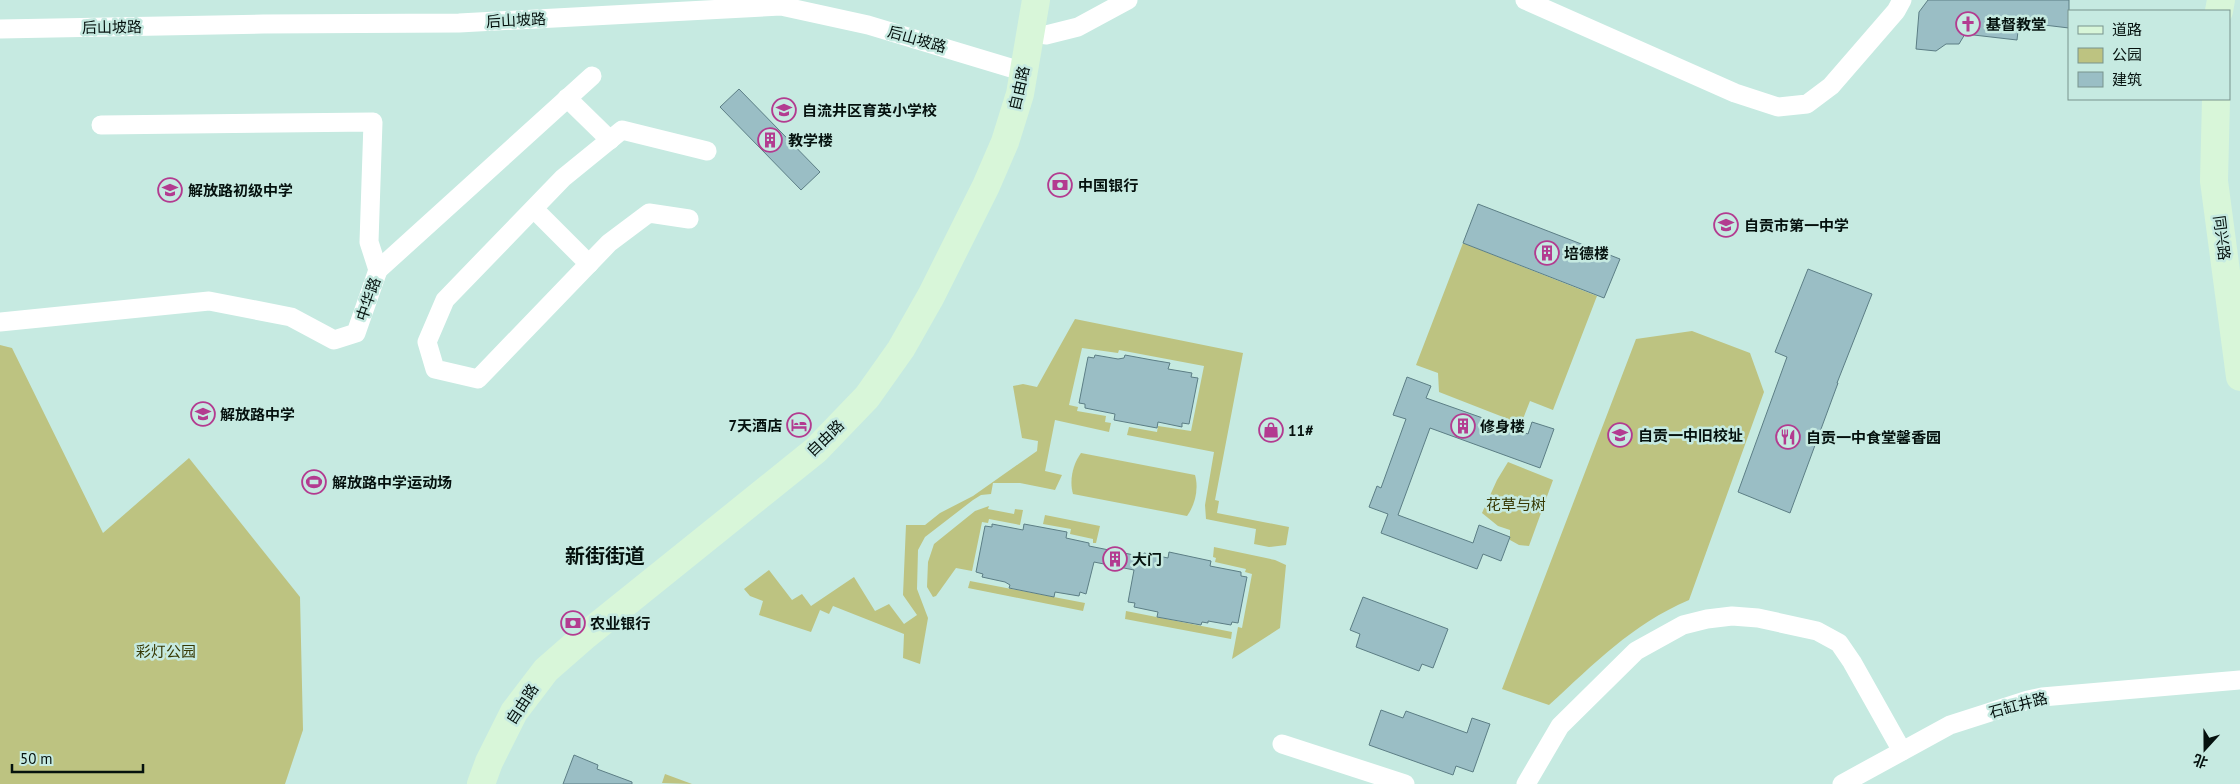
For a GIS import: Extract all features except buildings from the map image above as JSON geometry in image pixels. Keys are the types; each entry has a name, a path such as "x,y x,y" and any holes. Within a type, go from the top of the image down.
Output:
{"main road":[{"name":"自由路","path":"481,784 489,762 514,712 546,670 586,635 816,450 867,397 901,349 931,296 986,186 1005,142 1020,94 1036,0"},
{"name":"自由路","path":"497,784 502,769 528,721 556,682 830,462 878,408 914,357 944,303 1000,192 1018,149 1035,97 1052,0"},
{"name":"同兴路","path":"2216,100 2214,181 2240,377"}],"street":[{"path":"1046,35 1078,27 1128,0"},
{"path":"1525,0 1735,93 1778,107 1807,104 1831,86 1896,11 1902,0"},
{"name":"后山坡路","path":"0,29 253,24 458,23 780,6 868,25 1024,72"},
{"path":"378,270 592,76"},
{"path":"567,98 610,140"},
{"name":"中华路","path":"4,321 209,301 291,317 334,340 356,333 378,270 369,242 373,122 101,125"},
{"path":"689,220 649,213 610,243 478,379 435,369 428,342 446,300 563,178 622,130 707,151"},
{"path":"534,209 589,264"},
{"path":"1526,784 1560,726 1636,651 1683,625 1706,619 1732,616 1758,618 1818,631 1839,643 1852,662 1902,751"},
{"name":"石缸井路","path":"1842,784 1950,725 2042,697 2240,680"},
{"path":"1282,744 1405,784"}],"green space":[{"path":"1463,243 1597,296 1553,410 1530,401 1521,424 1439,392 1438,373 1416,365"},
{"path":"1075,319 1243,353 1215,500 1219,501 1217,513 1289,527 1286,545 1269,547 1254,544 1256,529 1206,519 1205,505 1214,452 1127,435 1129,427 1157,432 1158,426 1191,431 1204,366 1119,350 1118,353 1082,348 1069,405 1078,407 1077,411 1106,416 1105,422 1111,423 1109,432 1055,420 1045,471 1062,475 1055,490 1020,483 993,483 991,494 981,495 973,500 925,537 918,550 917,589 928,618 920,664 903,658 904,634 833,606 829,614 820,610 811,632 759,615 763,601 750,596 744,589 769,570 792,600 802,594 811,606 854,577 875,611 889,604 904,624 917,615 903,595 906,525 925,525 940,513 973,496 1037,451 1038,441 1022,438 1013,386 1023,384 1037,387"},
{"path":"1692,331 1750,353 1764,392 1689,600 1668,610 1631,633 1549,705 1502,689 1636,339"},
{"name":"彩灯公园","path":"0,345 12,348 103,533 189,458 300,597 303,730 285,784 0,784"},
{"path":"1081,453 1195,475 1196,491 1190,512 1187,516 1073,494 1071,483 1073,472"},
{"name":"花草与树","path":"1508,462 1553,480 1529,546 1519,545 1510,540 1510,530 1498,526 1482,513 1497,480"},
{"path":"989,506 988,509 1014,514 1015,509 1023,510 1020,525 989,519 988,523 982,522 972,571 956,568 936,596 933,597 927,587 928,562 934,544 975,511"},
{"path":"1045,515 1100,526 1096,543 1093,543 1093,539 1070,534 1071,529 1043,524"},
{"path":"1214,547 1275,560 1286,565 1280,628 1232,659 1238,627 1242,628 1252,574 1245,572 1246,569 1215,562 1216,558 1213,557"},
{"path":"970,581 1085,603 1083,611 968,588"},
{"path":"1126,611 1232,632 1231,639 1125,619"},
{"path":"665,774 692,784 662,783"}],"place":[{"name":"基督教堂","path":"1968,24"},
{"name":"自流井区育英小学校","path":"784,110"},
{"name":"教学楼","path":"770,140"},
{"name":"中国银行","path":"1060,185"},
{"name":"解放路初级中学","path":"170,190"},
{"name":"自贡市第一中学","path":"1726,225"},
{"name":"培德楼","path":"1547,253"},
{"name":"解放路中学","path":"203,414"},
{"name":"7天酒店","path":"799,425"},
{"name":"修身楼","path":"1463,426"},
{"name":"11#","path":"1271,430"},
{"name":"自贡一中旧校址","path":"1620,435"},
{"name":"自贡一中食堂馨香园","path":"1788,437"},
{"name":"解放路中学运动场","path":"314,482"},
{"name":"大门","path":"1115,559"},
{"name":"农业银行","path":"573,623"}],"district":[{"name":"新街街道","path":"605,556"}]}
